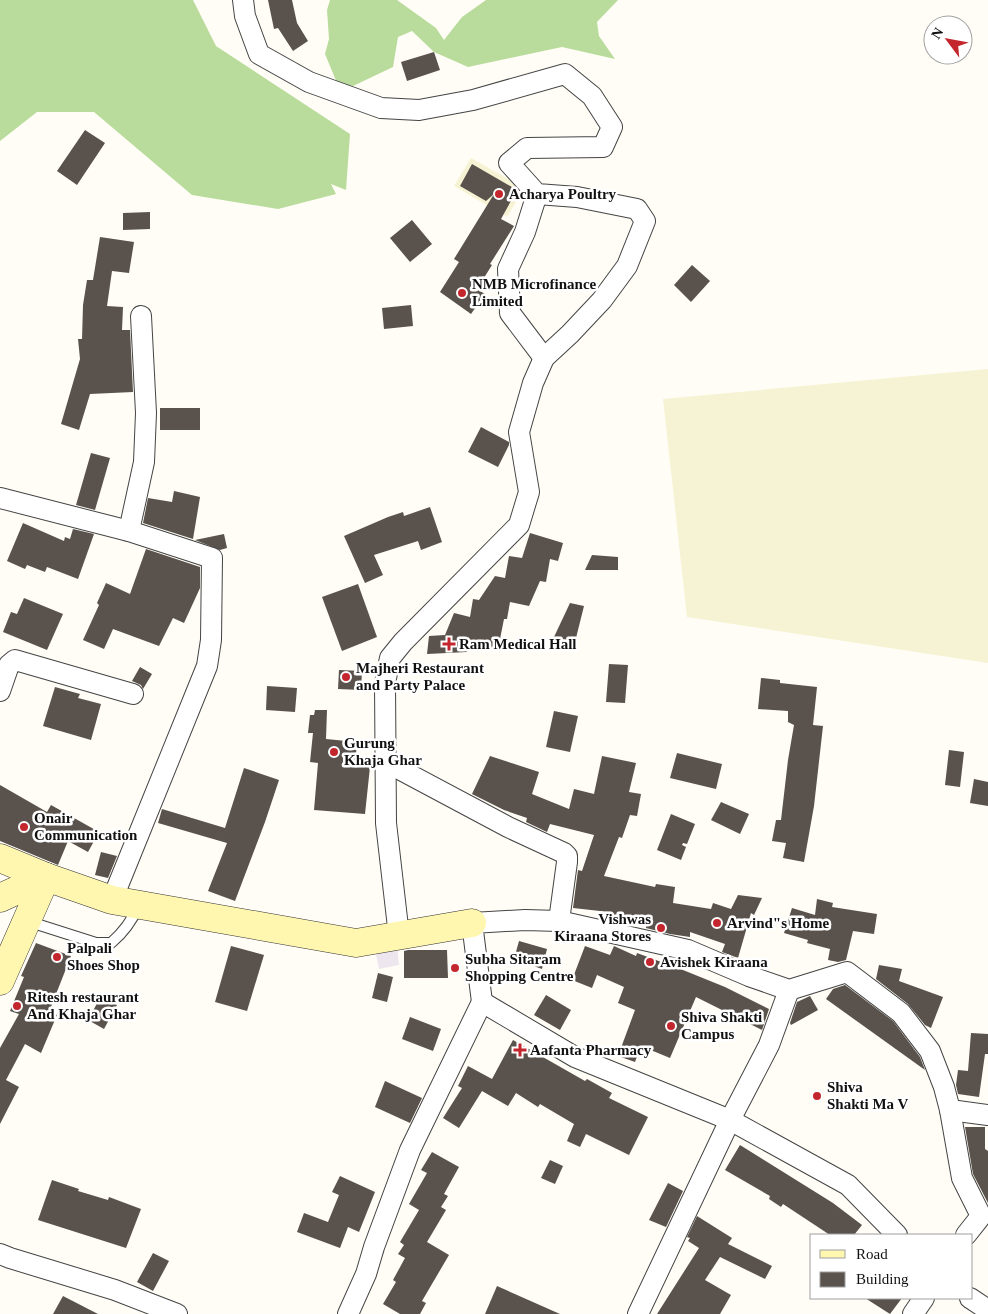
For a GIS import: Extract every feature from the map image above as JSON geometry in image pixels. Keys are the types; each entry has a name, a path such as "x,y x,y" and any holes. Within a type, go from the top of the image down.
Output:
{"main road":[{"path":"0,858 46,877 112,900 356,943 472,923"},
{"path":"0,898 46,877"},
{"path":"0,981 46,877"}],"street":[{"path":"244,0 245,16 259,54 309,82 381,108 419,110 473,100 565,74 592,96 612,127 603,147 527,148 509,162 537,194 577,197 637,209 645,221 627,266 602,300 544,358 532,383 519,432 529,492 519,525 402,642 390,658 385,683 386,823 399,936"},
{"path":"537,194 525,232 508,269 510,313 544,358"},
{"path":"129,531 144,462 146,413 141,316"},
{"path":"0,498 129,531 212,558 212,640 207,666 112,900"},
{"path":"0,691 9,666 14,660 133,694"},
{"path":"386,762 508,828 567,856 559,920"},
{"path":"348,1314 366,1274 374,1246 410,1150 482,1002 472,923 559,920 688,950 749,976 789,990 847,972 901,1013 918,1032 930,1051 944,1087 950,1110 962,1178 984,1222 967,1234"},
{"path":"638,1314 730,1120 769,1045 789,990"},
{"path":"482,1002 575,1057 730,1120 848,1185 896,1234"},
{"path":"950,1110 988,1115"},
{"path":"0,1254 115,1290 177,1314"},
{"path":"913,1314 923,1299"},
{"path":"972,1299 988,1310"}],"lane":[{"path":"27,921 96,943 111,943 132,920 139,904"}],"shaded area":[{"path":"471,158 524,188 507,217 454,186"},
{"path":"988,369 988,663 687,617 663,399"},
{"path":"397,945 399,965 379,969 375,950"}],"green space":[{"path":"0,0 193,0 216,46 350,134 346,190 331,184 336,194 278,209 192,195 94,112 37,112 0,141"},
{"path":"330,0 397,0 436,28 444,40 462,17 486,0 618,0 597,22 599,36 615,59 562,47 468,67 434,52 412,31 398,37 393,67 353,86 337,83 325,54 329,39 327,10"}],"building":[{"path":"268,0 292,0 297,23 308,41 293,51 278,28 274,29"},
{"path":"434,52 440,70 407,81 401,62"},
{"path":"85,130 105,143 77,185 57,171"},
{"path":"472,164 517,190 501,219 514,226 477,289 485,294 471,314 440,292 459,262 454,259 494,194 486,201 460,186"},
{"path":"150,212 150,229 123,230 123,213"},
{"path":"412,220 432,244 410,262 390,238"},
{"path":"100,237 134,242 129,273 112,271 107,306 123,307 122,330 130,330 133,392 90,394 79,430 61,424 80,359 78,339 82,339 83,305 87,280 93,280"},
{"path":"692,265 710,281 691,302 674,285"},
{"path":"411,305 413,326 384,329 382,308"},
{"path":"160,408 200,408 200,430 160,430"},
{"path":"481,427 509,442 498,467 468,452"},
{"path":"91,453 110,458 95,510 76,505"},
{"path":"174,491 200,497 193,539 143,523 148,498 172,502"},
{"path":"430,507 442,542 421,550 418,541 374,555 383,575 365,583 344,536 388,517 403,512 404,516"},
{"path":"23,523 64,541 65,537 70,539 73,529 94,534 78,579 47,567 45,572 27,565 25,569 7,561"},
{"path":"530,533 563,543 558,561 550,559 546,582 540,581 529,606 510,602 507,619 504,619 498,649 469,644 467,652 427,654 429,636 445,635 454,613 470,617 473,599 479,600 495,576 505,578 509,556 522,558"},
{"path":"224,534 227,548 220,550 195,540"},
{"path":"146,549 200,567 200,588 184,623 173,618 159,646 113,629 104,649 83,640 99,605 97,603 106,583 130,594"},
{"path":"592,555 618,557 618,570 585,570"},
{"path":"358,584 377,637 342,651 322,597"},
{"path":"24,598 63,614 47,650 3,632 11,612 17,614"},
{"path":"570,603 584,606 575,642 554,637"},
{"path":"609,664 628,665 625,703 606,702"},
{"path":"140,667 152,674 143,689 141,685 132,681"},
{"name":"Majheri Restaurant and Party Palace","path":"339,670 362,671 361,690 338,689"},
{"path":"761,678 780,680 780,683 817,687 813,725 823,726 814,806 804,862 783,858 786,843 772,841 776,820 781,820 794,725 788,722 788,711 758,709"},
{"path":"267,686 297,688 295,712 266,710"},
{"path":"55,687 80,694 78,698 101,704 91,740 43,726"},
{"path":"315,710 327,710 326,739 357,742 355,766 370,767 365,814 314,810 318,763 310,762 313,733 308,733 310,715 314,715"},
{"path":"554,711 578,716 570,752 546,747"},
{"path":"949,750 964,752 960,787 945,785"},
{"path":"677,753 722,764 716,789 670,778"},
{"path":"490,756 539,772 532,794 569,809 574,789 594,794 602,756 636,763 629,792 641,794 637,816 630,815 622,838 619,837 604,876 655,887 656,884 675,887 673,903 711,909 713,903 731,909 738,895 762,898 754,915 751,913 738,958 722,952 725,944 690,932 690,937 670,934 646,928 646,925 608,917 609,912 573,908 578,870 582,871 594,835 550,824 547,832 526,822 527,818 504,810 472,794"},
{"path":"244,768 279,780 235,901 208,891 227,843 158,823 162,809 225,828"},
{"path":"974,779 988,782 988,806 970,803"},
{"path":"0,785 47,812 51,805 99,832 88,852 68,841 58,865 0,841"},
{"path":"721,802 749,814 740,834 711,820"},
{"path":"671,814 695,824 687,844 683,843 682,845 686,847 681,860 657,850"},
{"path":"101,852 117,856 108,878 95,875"},
{"path":"817,899 833,903 832,907 877,914 874,934 853,931 846,960 838,962 828,960 830,949 807,943 808,940 784,933 792,908 815,915"},
{"path":"519,941 547,949 542,969 514,959"},
{"path":"36,943 71,956 49,1012 57,1015 41,1053 25,1044 6,1080 19,1087 0,1124 0,1048 19,1014 10,1011 24,977 21,976"},
{"path":"231,946 264,955 247,1011 215,1002"},
{"path":"585,946 610,955 614,946 636,956 637,953 725,987 769,1009 762,1030 696,997 670,1058 641,1046 635,1062 618,1056 635,1010 618,1003 624,987 597,975 592,988 572,980"},
{"path":"447,950 448,978 404,978 404,951"},
{"path":"879,965 902,969 899,981 943,997 931,1028 925,1025 908,1004 876,979"},
{"path":"378,973 393,977 387,1002 372,998"},
{"path":"845,985 893,1021 920,1057 925,1070 826,999 833,989"},
{"path":"546,995 571,1010 560,1030 534,1015"},
{"path":"101,996 117,1005 104,1029 88,1020"},
{"path":"810,996 818,1010 791,1025 797,1002"},
{"path":"410,1017 441,1029 433,1051 402,1039"},
{"path":"971,1033 988,1034 988,1054 985,1054 979,1097 958,1094 956,1085 958,1070 968,1071"},
{"path":"513,1040 585,1081 587,1079 612,1093 609,1098 648,1117 629,1155 586,1134 580,1147 567,1141 574,1124 540,1104 538,1107 516,1093 508,1106 482,1091 459,1128 443,1118 462,1088 458,1086 468,1066 492,1079"},
{"path":"385,1081 422,1098 410,1123 375,1107"},
{"path":"965,1127 985,1127 985,1149 988,1151 988,1203 973,1174"},
{"path":"740,1145 833,1203 862,1225 855,1234 828,1234 783,1204 781,1207 769,1199 770,1196 725,1170"},
{"path":"432,1152 459,1167 444,1194 448,1196 441,1207 446,1210 427,1242 449,1255 422,1301 426,1303 420,1314 400,1314 383,1304 396,1282 393,1280 405,1258 398,1254 404,1245 400,1242 419,1210 409,1204 427,1173 421,1170"},
{"path":"550,1160 563,1166 555,1184 541,1178"},
{"path":"340,1176 375,1192 359,1232 348,1227 340,1248 297,1232 304,1213 328,1222 339,1195 332,1192"},
{"path":"52,1180 79,1189 78,1191 108,1200 109,1197 141,1209 126,1248 38,1220"},
{"path":"668,1183 683,1191 666,1227 649,1220"},
{"path":"697,1216 732,1238 728,1244 772,1266 765,1279 720,1257 705,1280 731,1295 720,1314 657,1314 699,1248 688,1241 690,1238 687,1237"},
{"path":"153,1253 169,1261 153,1291 137,1282"},
{"path":"497,1286 560,1314 485,1314"},
{"path":"63,1296 98,1314 53,1314"},
{"path":"867,1299 901,1299 890,1314"}],"place":[{"name":"Acharya Poultry","path":"499,194"},
{"name":"NMB Microfinance Limited","path":"462,293"},
{"name":"Ram Medical Hall","path":"449,644"},
{"name":"Majheri Restaurant and Party Palace","path":"346,677"},
{"name":"Gurung Khaja Ghar","path":"334,752"},
{"name":"Onair Communication","path":"24,827"},
{"name":"Arvind\"s Home","path":"717,923"},
{"name":"Vishwas Kiraana Stores","path":"661,928"},
{"name":"Palpali Shoes Shop","path":"57,957"},
{"name":"Avishek Kiraana","path":"650,962"},
{"name":"Subha Sitaram Shopping Centre","path":"455,968"},
{"name":"Ritesh restaurant And Khaja Ghar","path":"17,1006"},
{"name":"Shiva Shakti Campus","path":"671,1026"},
{"name":"Aafanta Pharmacy","path":"520,1050"},
{"name":"Shiva Shakti Ma V","path":"817,1096"}]}
